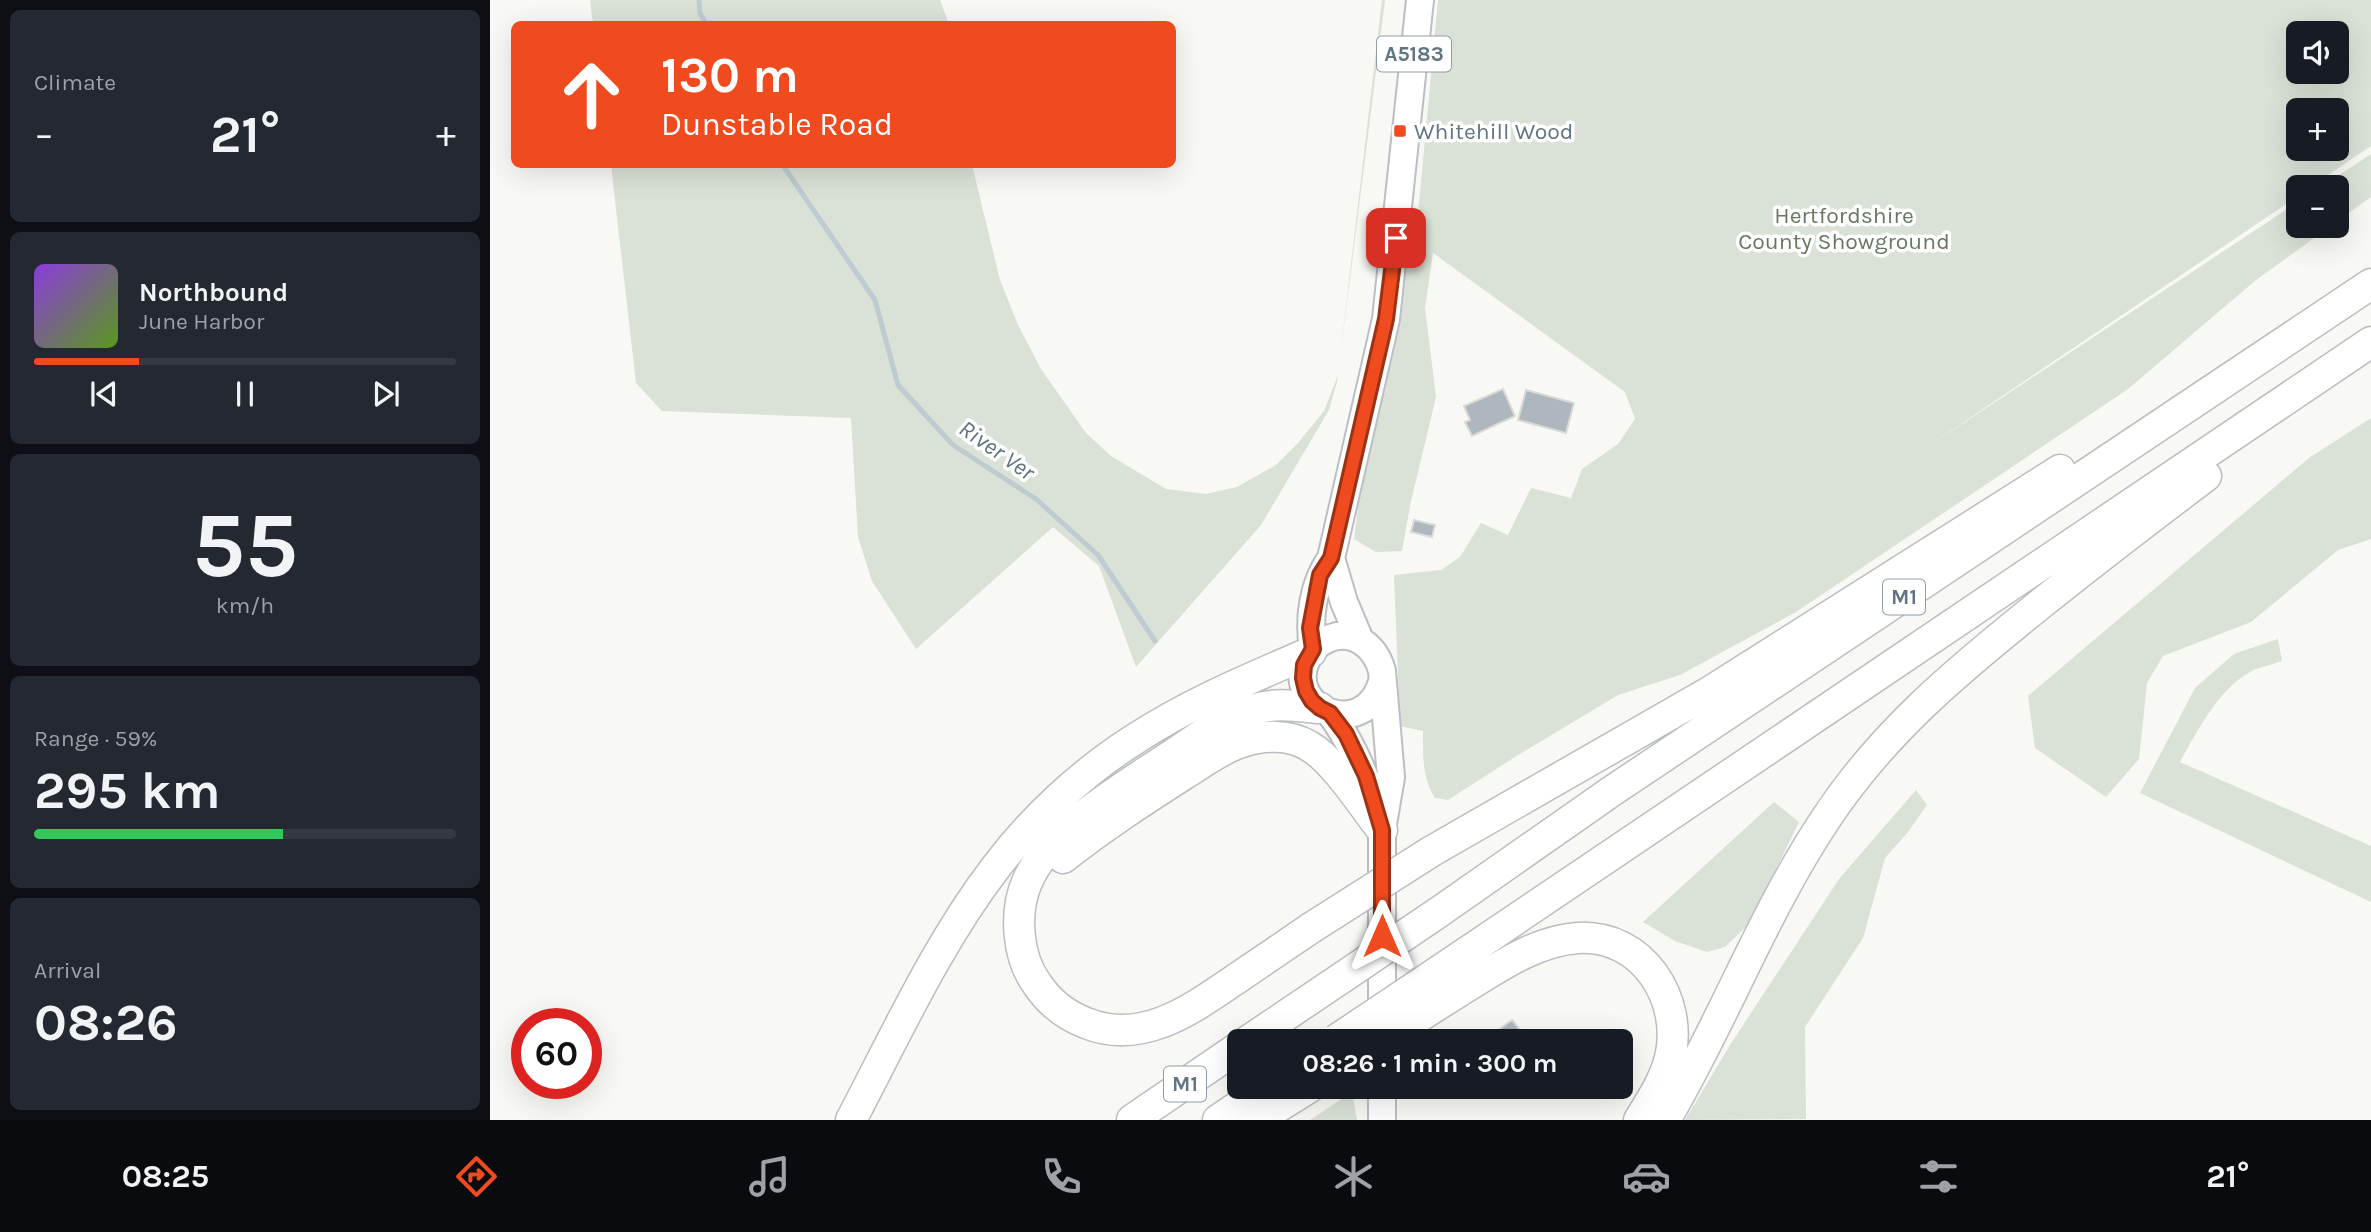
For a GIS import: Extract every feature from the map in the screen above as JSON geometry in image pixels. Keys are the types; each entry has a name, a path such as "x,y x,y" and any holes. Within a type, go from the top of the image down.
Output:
{"highway":[{"path":"1325,711 1281,704 1236,715 1115,793 1069,830 1038,862 1028,879 1022,900 1020,938 1025,959 1033,979 1045,995 1067,1014 1092,1026 1113,1030 1140,1029 1174,1017 1217,992 1432,851 1711,691 2138,421 2371,282"},
{"name":"M1","path":"1266,1029 1612,791 2371,282"},
{"path":"1665,1120 1712,1032 1773,906 1804,853 1852,783 1898,728 1936,690 1995,640 2301,405 2371,344"},
{"name":"M1","path":"1359,1029 1450,981 2371,344"},
{"path":"851,1120 947,941 996,867 1041,818 1084,777 1136,738 1194,705 1312,650"},
{"path":"1022,900 1034,884 1055,865 1117,819 1216,754 1249,740 1280,737 1306,744 1319,751 1382,830"},
{"path":"1396,1029 1450,981 1559,941 1578,938 1605,941 1639,958 1654,973 1664,991 1671,1016 1673,1035 1666,1069 1639,1120"},
{"name":"M1","path":"1132,1120 1227,1055"},
{"name":"M1","path":"1218,1120 1249,1099"},
{"path":"1257,1120 1291,1099"}],"main road":[{"name":"A5183","path":"1312,650 1310,628 1315,596 1320,575 1331,558 1386,319 1420,0"},
{"name":"A5183","path":"1331,558 1344,603 1360,640"},
{"path":"1382,830 1359,759 1346,734 1306,691 1304,665 1312,650 1336,636 1352,637 1370,647 1377,656 1382,671 1391,777 1382,830 1382,1029"},
{"path":"1325,711 1348,715 1364,709 1374,699 1382,682"},
{"path":"1382,1099 1382,1119"}],"green space":[{"path":"590,0 940,0 948,21 593,21"},
{"path":"1382,0 1385,0 1340,361"},
{"name":"Hertfordshire County Showground","path":"1438,0 2371,0 2371,146 2349,161 2349,98 2286,98 2286,161 2349,161 2328,175 2286,175 2286,204 1927,447 2286,210 2286,238 2314,238 2256,280 2128,389 1796,612 1680,675 1618,695 1448,800 1435,798 1428,782 1424,766 1423,731 1400,726 1394,575 1441,570 1460,557 1481,523 1508,535 1531,488 1571,498 1582,469 1618,444 1635,419 1625,392 1433,253 1425,308 1436,397 1402,551 1376,552 1354,539 1367,440 1418,214"},
{"path":"2371,154 2371,197 2349,213 2349,175 2339,175"},
{"path":"611,168 973,168 1000,280 1018,325 1041,369 1086,433 1111,456 1166,489 1206,494 1237,487 1276,465 1324,411 1338,375 1329,410 1261,525 1136,667 1099,566 1053,527 916,649 872,581 858,537 851,418 662,411 636,383"},
{"path":"2371,418 2371,539 2338,550 2251,622 2163,656 2147,683 2139,759 2106,797 2035,748 2028,696 2309,458"},
{"path":"2278,639 2282,661 2256,669 2232,686 2211,710 2180,762 2371,846 2371,902 2140,793 2195,688 2234,654"},
{"path":"1916,790 1927,805 1885,858 1863,938 1805,1027 1806,1119 1685,1120 1730,1045 1839,879"},
{"path":"1774,802 1799,822 1750,923 1725,947 1707,952 1675,941 1643,922"},
{"path":"1342,1099 1353,1099 1357,1120 1310,1120"}],"building":[{"path":"1503,389 1515,416 1472,436 1465,422 1470,420 1464,406"},
{"path":"1526,390 1574,403 1566,433 1518,420"},
{"path":"1414,520 1435,525 1432,537 1411,532"},
{"path":"1512,1020 1519,1029 1500,1029"}],"waterway":[{"name":"River Ver","path":"699,0 700,13 704,21"},
{"name":"River Ver","path":"785,168 875,300 898,385 953,445 1036,499 1098,555 1155,641"}],"place":[{"name":"Whitehill Wood","path":"1400,131"}],"route":[{"path":"1382,936 1382,830 1366,776 1346,734 1330,713 1312,701 1303,678 1304,665 1313,649 1310,628 1320,575 1331,558 1386,319 1396,238"}]}
